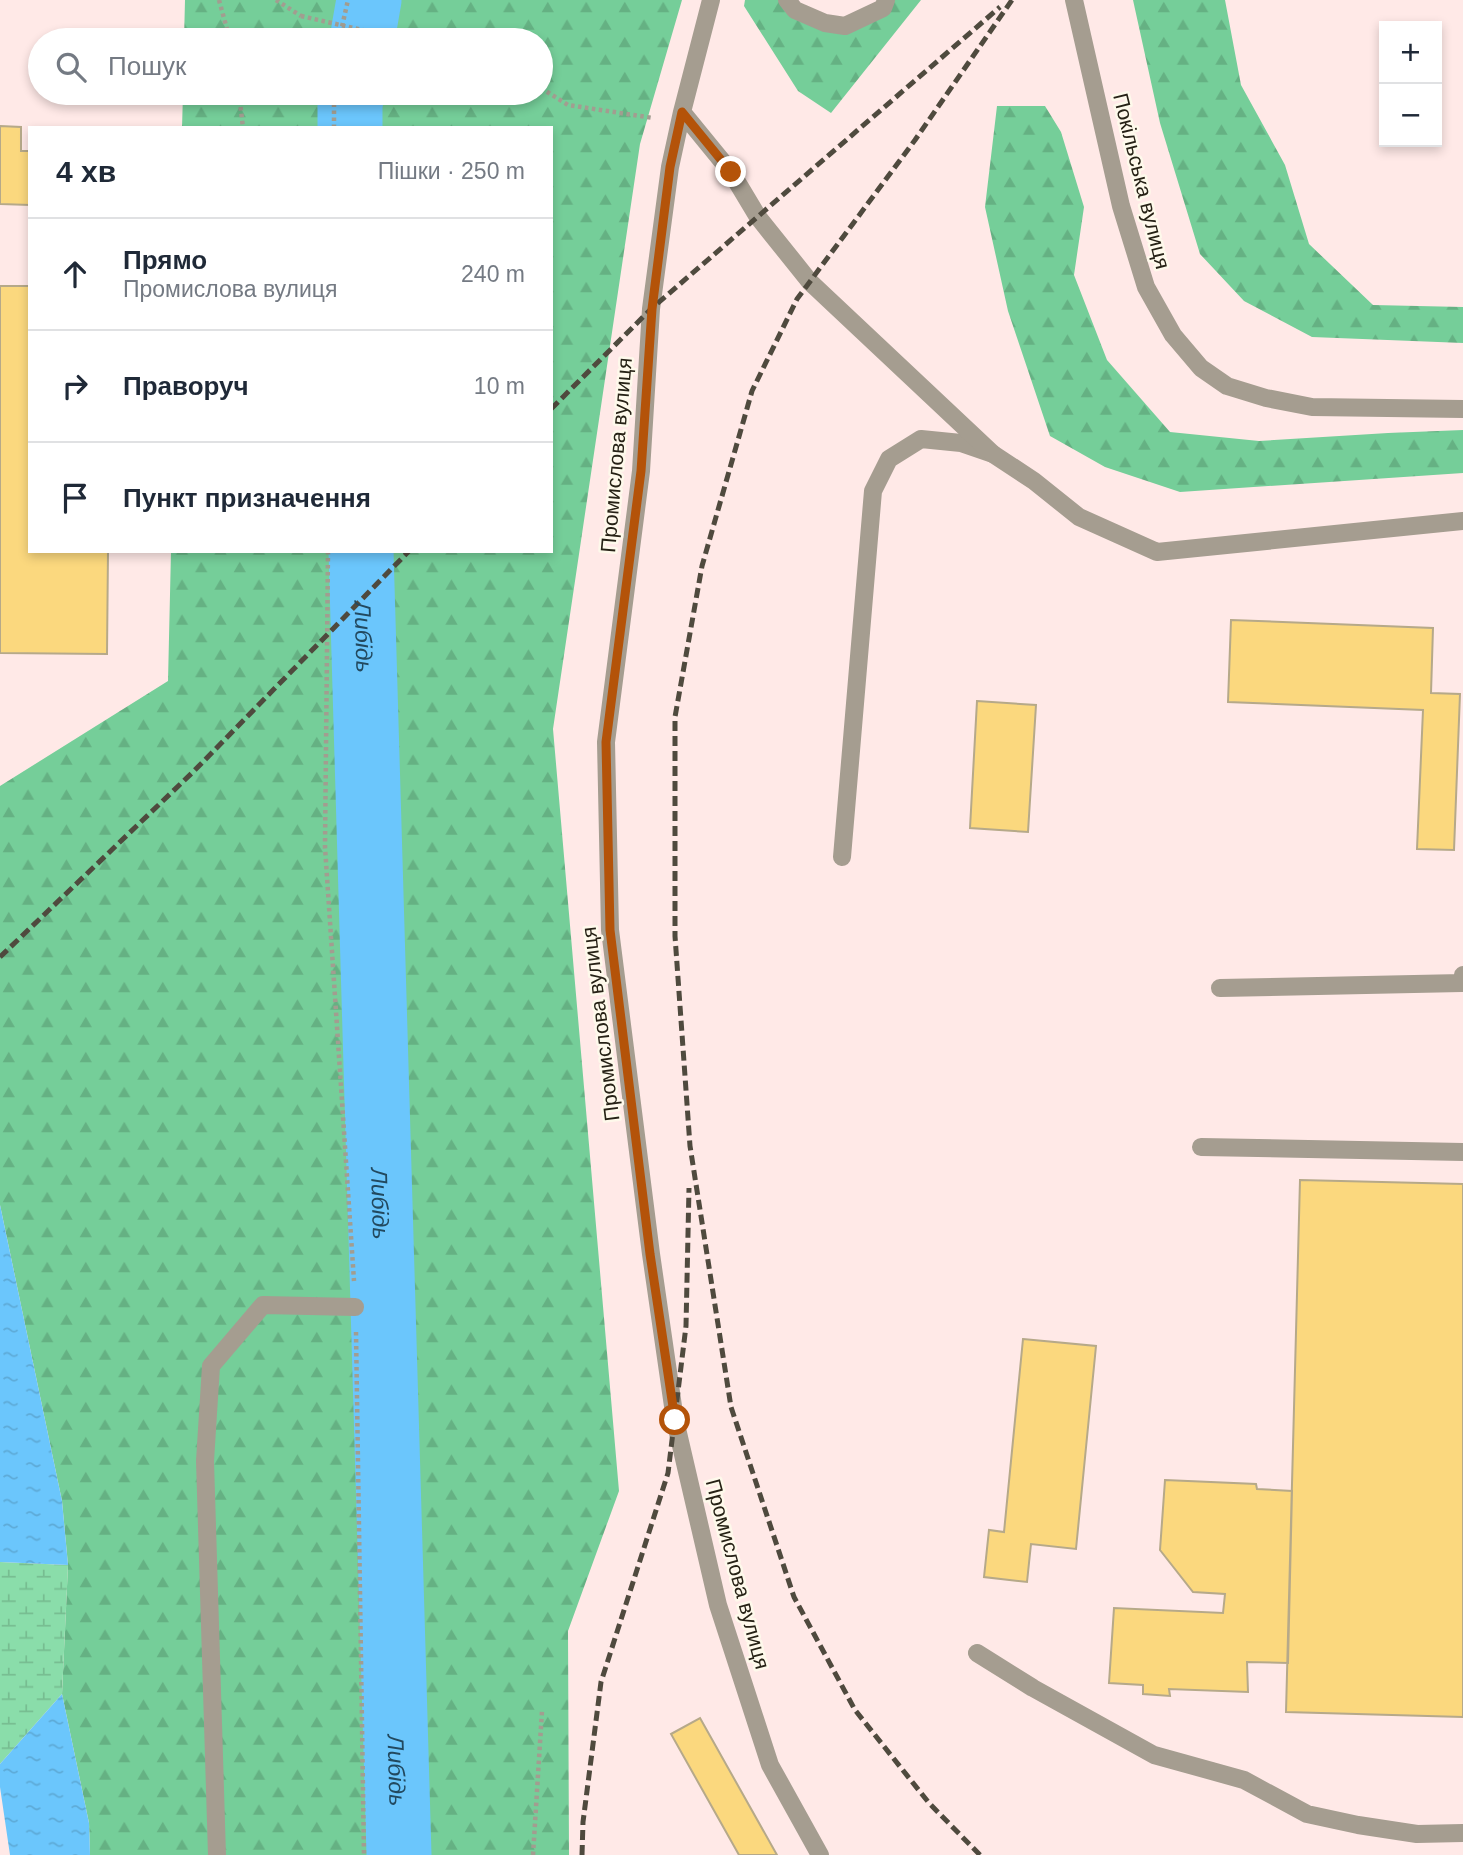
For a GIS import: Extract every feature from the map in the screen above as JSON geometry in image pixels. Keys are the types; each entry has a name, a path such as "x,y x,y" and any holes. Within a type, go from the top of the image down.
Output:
{"street":[{"name":"Промислова вулиця","path":"711,0 670,167 652,309 641,471 606,742 610,930 650,1254 675,1420 718,1605 770,1765 820,1855"},
{"path":"787,0 795,10 825,23 845,26 883,8 886,0"},
{"name":"Покільська вулиця","path":"1076,7 1121,206 1146,287 1174,335 1201,368 1227,386 1266,398 1312,407 1463,408"},
{"path":"681,117 731,172 758,217 810,282 993,454 1034,481 1079,517 1157,552 1463,521"},
{"path":"842,857 873,491 890,460 921,439 961,443 993,454"},
{"path":"1220,988 1462,983 1463,975"},
{"path":"1201,1147 1463,1152"},
{"path":"217,1855 205,1461 211,1366 262,1305 355,1307"},
{"path":"977,1653 1033,1688 1154,1755 1244,1780 1307,1814 1417,1834 1463,1833"}],"path":[{"path":"219,0 227,28"},
{"path":"276,0 301,16 354,28"},
{"path":"342,28 348,0"},
{"path":"553,96 568,105 681,117"},
{"path":"240,105 243,126"},
{"path":"334,105 334,126"},
{"path":"328,553 325,847 355,1307 363,1855"},
{"path":"533,1855 542,1711"}],"shaded area":[{"path":"0,0 1463,0 1463,1855 0,1855"}],"green space":[{"path":"185,0 682,0 640,144 553,729 619,1491 568,1631 569,1855 90,1855 89,1823 62,1694 68,1565 62,1501 0,1205 0,786 168,681 171,553 553,553 553,126 182,126 183,105 553,105 553,28 184,28"},
{"path":"745,0 787,0 845,26 886,0 921,0 831,113 798,91 744,6"},
{"path":"1133,0 1225,0 1241,85 1285,165 1309,244 1373,305 1463,307 1463,343 1312,337 1244,301 1200,254 1160,123"},
{"path":"997,106 1045,106 1061,132 1084,207 1074,275 1107,360 1170,432 1259,441 1463,430 1463,473 1180,492 1105,467 1050,436 1008,311 985,207"},
{"path":"0,1562 68,1565 62,1694 0,1764"}],"water":[{"path":"0,1205 62,1501 68,1565 0,1562"},
{"path":"62,1694 89,1823 90,1855 10,1855 0,1787 0,1764"}],"building":[{"path":"0,126 21,127 21,151 28,151 28,205 0,204"},
{"path":"0,286 28,286 28,553 108,553 107,654 0,653"},
{"path":"1231,620 1433,628 1431,693 1460,694 1454,850 1417,849 1423,710 1228,702"},
{"path":"977,701 1036,705 1028,832 970,828"},
{"path":"1300,1180 1463,1184 1463,1717 1286,1712"},
{"path":"1023,1339 1096,1346 1076,1549 1031,1544 1027,1582 984,1577 989,1530 1004,1532"},
{"path":"1165,1480 1256,1484 1257,1489 1292,1491 1288,1663 1247,1662 1248,1692 1169,1689 1170,1696 1143,1694 1143,1685 1109,1683 1114,1608 1223,1613 1225,1594 1193,1592 1160,1550"},
{"path":"700,1718 777,1855 739,1855 671,1734"}],"waterway":[{"name":"Либідь","path":"364,28 369,0"},
{"name":"Либідь","path":"350,105 350,126"},
{"name":"Либідь","path":"361,553 399,1855"}],"railway":[{"path":"980,1855 929,1803 855,1710 794,1597 731,1407 690,1146 675,936 675,717 702,566 752,391 797,299 915,140 1012,0"},
{"path":"553,407 651,309 1000,7"},
{"path":"0,957 194,771 407,553"},
{"path":"582,1855 583,1822 601,1682 668,1473 686,1326 689,1188"}],"route":[{"path":"675,1420 650,1254 610,930 606,742 641,471 652,309 670,167 682,112 731,172"}]}
